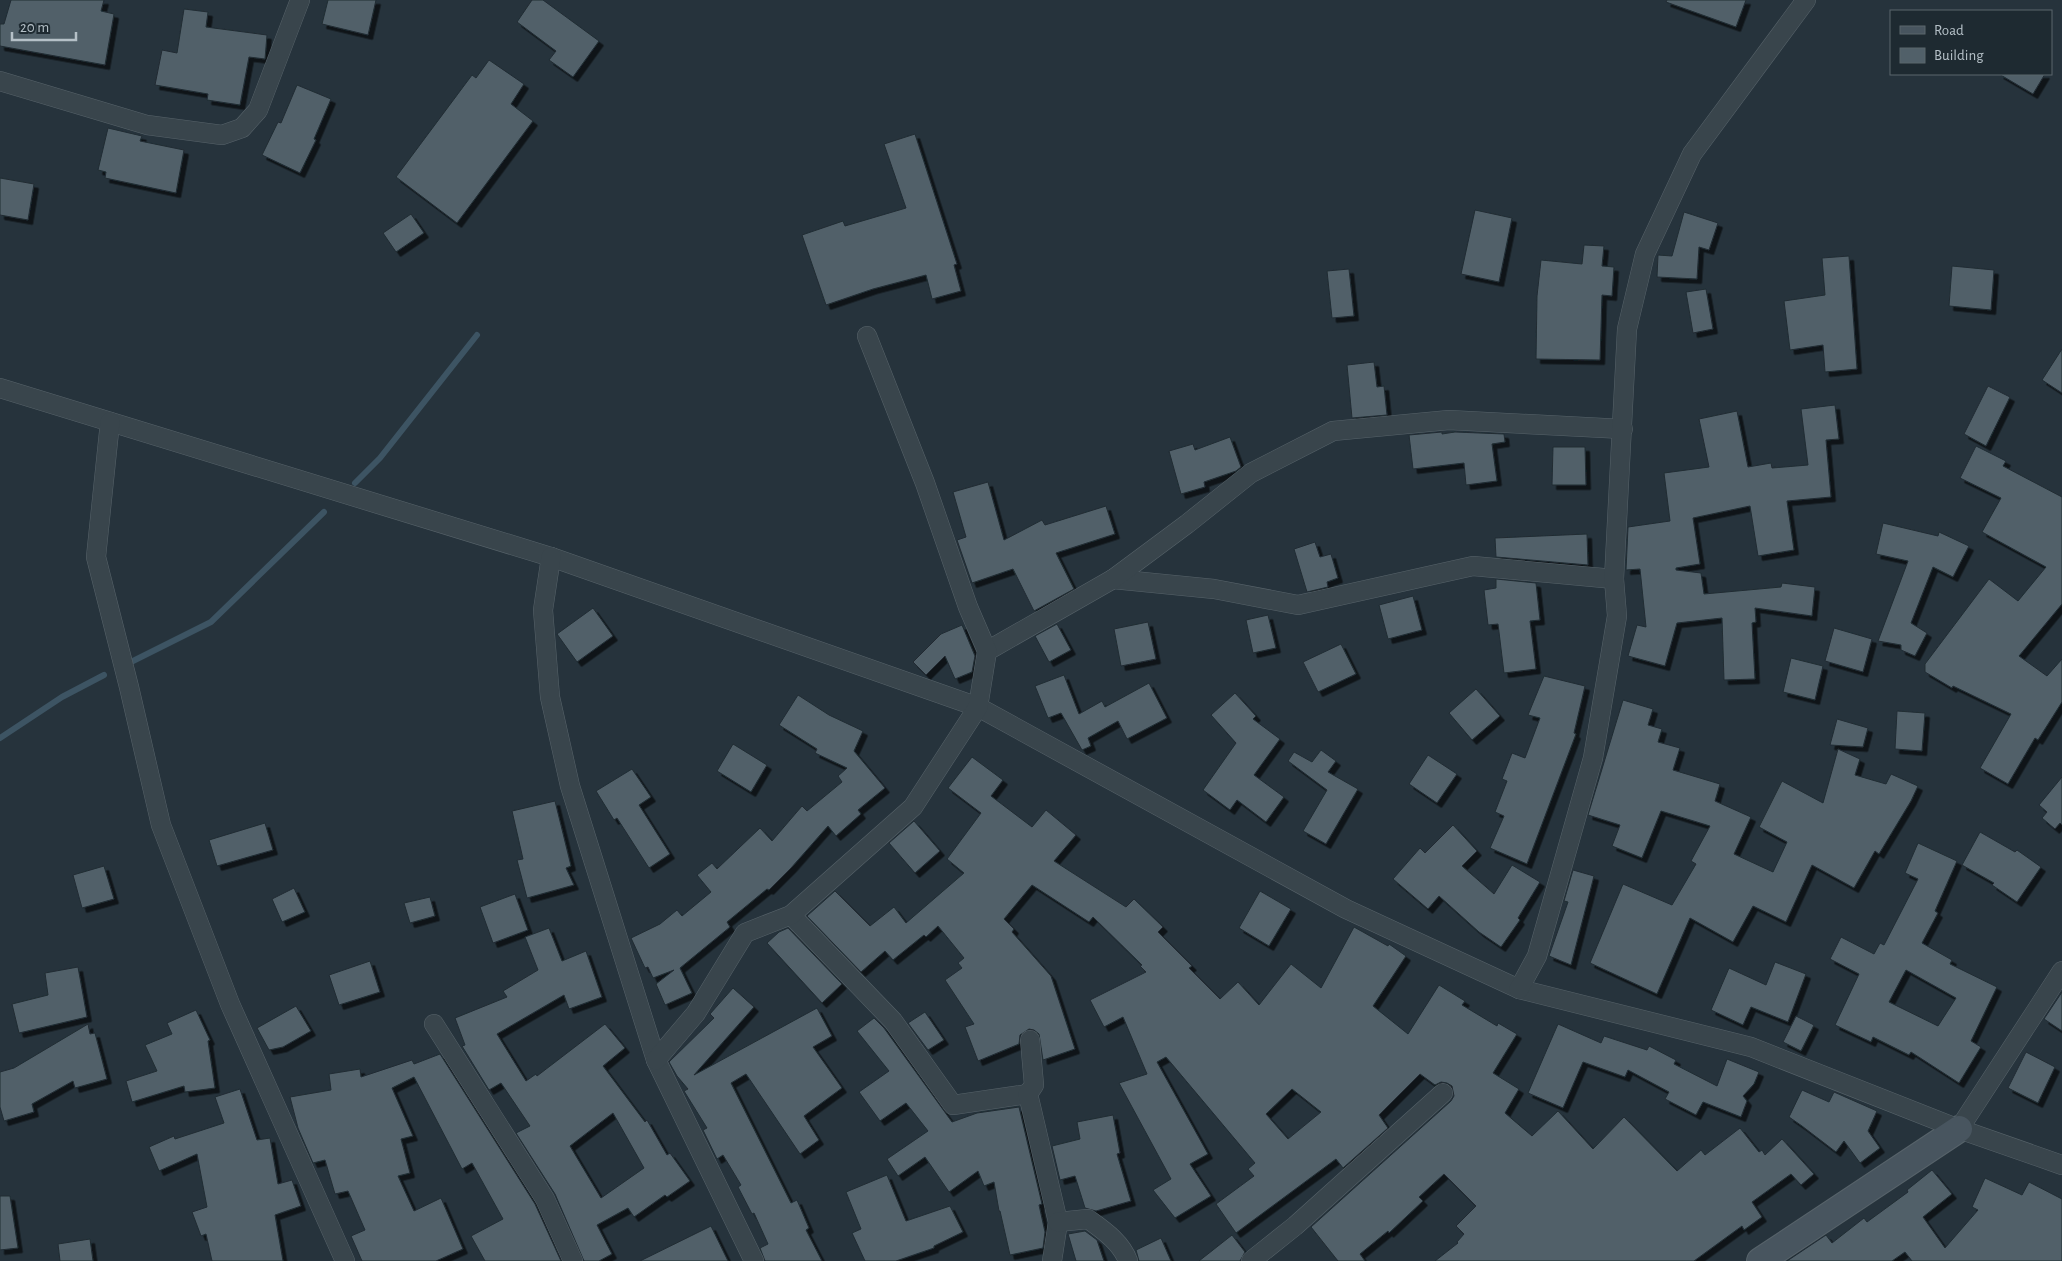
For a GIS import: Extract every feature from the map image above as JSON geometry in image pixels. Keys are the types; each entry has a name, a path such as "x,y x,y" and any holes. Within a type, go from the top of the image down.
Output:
{"street":[{"path":"0,81 147,125 222,135 242,128 258,110 300,0"},
{"path":"1518,988 1537,956 1593,758 1616,616 1614,579 1627,329 1645,254 1692,154 1806,0"},
{"path":"656,1060 696,1014 745,932 791,915 913,807 978,707 987,651 968,607 926,483 867,336"},
{"path":"0,388 551,558 978,707 1346,909 1518,988 1751,1047 1959,1130 2062,1165"},
{"path":"987,651 1113,579 1188,524 1251,473 1333,431 1449,420 1623,429"},
{"path":"110,422 96,557 129,687 160,825 230,1004 345,1261"},
{"path":"551,558 543,610 550,697 570,786 656,1060 754,1261"},
{"path":"1113,579 1214,589 1298,605 1473,566 1614,579"},
{"path":"791,915 892,1021 953,1105 1028,1094"},
{"path":"1760,1261 1959,1130 2062,971"},
{"path":"434,1024 545,1199 573,1261"},
{"path":"1030,1040 1034,1085 1028,1094 1058,1222 1052,1261"},
{"path":"1251,1261 1295,1226 1444,1093"},
{"path":"1058,1222 1088,1219 1108,1234 1125,1254 1128,1261"}],"building":[{"path":"11,0 104,0 101,11 114,14 105,65 0,46 0,24 4,24"},
{"path":"328,0 376,0 368,35 322,24"},
{"path":"532,0 543,0 599,41 573,77 549,60 556,51 517,22"},
{"path":"1667,0 1746,0 1736,27 1666,2"},
{"path":"184,9 208,12 206,27 267,35 265,59 249,57 240,105 207,100 208,94 155,85 162,50 177,53"},
{"path":"489,60 524,84 511,104 533,121 457,223 396,177 472,75 476,78"},
{"path":"2001,75 2044,75 2033,94"},
{"path":"297,85 331,99 314,139 316,140 300,173 262,155 278,122 281,123"},
{"path":"108,128 142,136 140,141 184,150 176,193 105,178 106,172 98,170"},
{"path":"915,134 957,264 954,265 961,291 932,299 926,275 873,289 826,305 802,235 843,221 845,226 906,208 884,144"},
{"path":"0,178 34,184 28,220 0,215"},
{"path":"1475,210 1512,218 1499,282 1461,274"},
{"path":"1684,212 1718,223 1709,250 1699,247 1697,279 1657,277 1658,255 1672,256"},
{"path":"411,214 424,233 396,252 383,233"},
{"path":"1584,245 1604,246 1602,266 1614,267 1612,296 1602,295 1600,360 1536,359 1537,296 1541,260 1582,264"},
{"path":"1849,256 1857,369 1825,372 1823,345 1790,350 1784,301 1825,295 1822,258"},
{"path":"1952,266 1994,270 1991,310 1949,306"},
{"path":"1349,269 1354,316 1332,318 1327,271"},
{"path":"1706,289 1713,329 1693,333 1686,292"},
{"path":"2062,349 2062,393 2042,380"},
{"path":"1374,362 1377,387 1384,386 1387,415 1352,418 1347,365"},
{"path":"1988,386 2010,397 1986,446 1964,434"},
{"path":"1835,405 1839,439 1826,440 1831,497 1787,501 1794,550 1758,556 1750,506 1693,518 1700,564 1676,568 1676,570 1701,573 1704,594 1781,587 1782,583 1815,587 1812,616 1755,608 1756,622 1752,623 1755,679 1724,680 1722,618 1677,623 1665,666 1628,656 1637,625 1646,627 1640,569 1626,570 1628,527 1670,521 1664,473 1709,467 1699,419 1737,411 1748,467 1771,463 1772,468 1808,465 1801,409"},
{"path":"1442,432 1442,434 1455,432 1504,434 1505,442 1492,444 1497,481 1466,485 1464,463 1413,469 1409,435"},
{"path":"1230,437 1241,467 1236,471 1204,482 1205,487 1181,494 1169,451 1193,444 1195,450"},
{"path":"1976,446 2006,461 2003,466 2062,497 2062,604 2019,656 2047,676 2062,659 2062,702 2038,740 2035,738 2008,784 1980,768 2011,714 1953,686 1952,688 1925,672 1925,664 1989,579 2018,601 2046,567 1982,532 2001,498 1960,478"},
{"path":"1553,447 1585,447 1586,485 1552,485"},
{"path":"988,482 1004,540 1042,520 1045,525 1106,506 1115,534 1056,553 1074,589 1034,611 1013,569 972,583 957,540 966,537 953,492"},
{"path":"1883,523 1938,536 1939,532 1969,546 1953,577 1933,567 1911,623 1927,633 1915,656 1901,650 1901,645 1878,641 1908,561 1876,554"},
{"path":"1587,534 1588,565 1496,557 1495,538"},
{"path":"1315,542 1320,557 1331,554 1338,578 1327,582 1328,587 1307,592 1294,549"},
{"path":"1496,579 1536,583 1540,620 1530,621 1536,669 1504,673 1498,624 1488,625 1484,590 1496,588"},
{"path":"1413,596 1422,630 1388,639 1379,605"},
{"path":"593,608 613,636 577,662 557,634"},
{"path":"1268,615 1276,648 1253,653 1246,620"},
{"path":"1148,622 1156,659 1121,666 1114,629"},
{"path":"1057,624 1071,650 1049,662 1035,636"},
{"path":"962,625 975,656 972,672 955,679 945,656 926,675 913,662 941,634"},
{"path":"1834,628 1872,639 1863,672 1825,661"},
{"path":"1341,644 1356,674 1318,692 1303,662"},
{"path":"1791,658 1823,666 1815,700 1783,692"},
{"path":"1064,675 1079,714 1102,701 1105,707 1149,683 1167,718 1127,739 1118,721 1088,738 1091,746 1082,750 1061,713 1048,718 1035,686"},
{"path":"1544,676 1585,686 1574,733 1576,734 1527,864 1490,848 1504,816 1495,812 1507,781 1502,779 1512,753 1525,758 1540,718 1528,715"},
{"path":"1476,689 1500,716 1472,740 1449,713"},
{"path":"1235,693 1256,716 1253,719 1280,739 1254,775 1284,797 1266,822 1237,800 1230,810 1203,790 1236,743 1211,715"},
{"path":"798,695 829,715 863,731 854,751 885,788 858,810 861,814 836,836 828,826 769,890 767,889 727,922 730,927 680,968 692,993 665,1005 656,984 674,970 653,978 648,967 645,968 631,938 660,924 677,910 682,916 711,892 697,875 712,863 717,869 760,828 772,841 802,806 807,811 842,782 838,776 847,768 815,753 817,749 779,725"},
{"path":"1623,700 1653,709 1648,725 1662,729 1658,742 1680,748 1673,770 1720,784 1715,801 1751,817 1734,854 1773,872 1787,842 1759,827 1782,781 1823,803 1838,749 1860,759 1855,775 1886,784 1891,774 1918,786 1879,854 1875,851 1854,888 1812,865 1786,922 1753,906 1733,942 1690,918 1657,994 1590,963 1623,884 1672,905 1696,864 1691,861 1710,826 1661,811 1642,858 1612,846 1620,825 1588,815"},
{"path":"1897,711 1925,713 1922,751 1895,749"},
{"path":"1837,719 1868,728 1863,747 1830,745"},
{"path":"733,744 767,765 751,792 717,771"},
{"path":"1321,750 1336,761 1328,772 1358,789 1326,844 1303,831 1327,790 1288,761 1294,752 1312,762"},
{"path":"1428,755 1457,774 1437,803 1409,784"},
{"path":"972,757 1003,780 991,796 1032,827 1046,810 1076,835 1054,861 1126,907 1134,899 1163,927 1158,932 1192,966 1189,968 1220,999 1238,982 1259,1005 1291,964 1321,988 1354,927 1388,946 1389,944 1406,956 1373,1006 1408,1034 1439,985 1465,1001 1462,1005 1497,1026 1498,1023 1517,1034 1493,1073 1519,1089 1505,1113 1532,1136 1558,1111 1593,1149 1624,1117 1677,1171 1701,1150 1705,1155 1740,1128 1759,1152 1762,1150 1765,1155 1782,1139 1814,1174 1801,1185 1791,1174 1752,1202 1762,1217 1744,1230 1742,1226 1694,1261 1435,1261 1458,1243 1464,1234 1456,1226 1476,1206 1444,1174 1419,1197 1423,1201 1389,1233 1388,1231 1360,1254 1365,1261 1338,1261 1311,1227 1451,1101 1454,1096 1452,1086 1441,1082 1435,1085 1420,1074 1379,1115 1388,1128 1343,1168 1336,1159 1236,1233 1216,1204 1254,1176 1248,1169 1255,1163 1166,1057 1157,1062 1208,1154 1190,1164 1211,1196 1175,1218 1153,1190 1171,1179 1119,1083 1147,1074 1123,1017 1104,1027 1090,1000 1146,972 1140,966 1142,965 1093,917 1089,922 1032,885 1004,919 1014,929 1012,932 1051,976 1075,1049 1043,1060 1039,1034 1029,1029 1020,1035 1019,1044 978,1061 965,1027 974,1024 945,980 962,968 958,963 964,958 938,926 926,937 924,935 893,960 885,951 861,972 807,916 835,891 870,926 894,907 906,923 964,873 947,859 981,813 948,788","holes":["1292,1089 1321,1112 1288,1139 1266,1114"]},
{"path":"632,769 651,797 639,805 670,854 649,868 617,818 614,820 596,791"},
{"path":"2062,777 2062,825 2060,823 2055,829 2042,818 2047,812 2039,805"},
{"path":"555,801 571,866 566,868 574,885 527,898 517,860 523,859 512,811"},
{"path":"914,821 940,851 915,873 889,843"},
{"path":"265,823 273,850 217,866 209,840"},
{"path":"1453,825 1477,851 1462,866 1494,894 1512,865 1540,882 1518,918 1520,920 1501,947 1479,932 1439,896 1428,909 1393,879 1420,848 1425,853"},
{"path":"1980,832 2015,852 2017,850 2041,867 2017,902 1992,885 1994,883 1962,865"},
{"path":"1918,843 1957,861 1935,911 1938,913 1922,943 1952,960 1950,964 1997,987 1971,1041 1981,1047 1959,1083 1911,1052 1909,1055 1873,1037 1871,1042 1835,1025 1859,974 1830,959 1841,937 1874,954 1880,943 1884,945 1918,879 1905,873","holes":["1906,970 1956,998 1938,1026 1889,1002"]},
{"path":"104,866 114,899 82,908 73,875"},
{"path":"1573,870 1594,876 1571,965 1549,956 1568,902 1564,901"},
{"path":"294,888 305,912 282,922 272,899"},
{"path":"1260,891 1291,909 1269,946 1239,928"},
{"path":"515,894 528,930 493,943 480,907"},
{"path":"430,897 435,916 410,923 404,903"},
{"path":"549,928 562,961 586,951 602,997 569,1009 564,995 497,1034 526,1081 536,1074 537,1076 605,1024 625,1048 603,1066 645,1122 647,1120 667,1155 670,1153 690,1181 667,1197 665,1195 634,1217 628,1208 597,1225 612,1254 599,1261 584,1261 555,1194 516,1133 530,1126 501,1083 489,1090 462,1046 465,1045 455,1018 507,997 503,991 538,970 525,937","holes":["613,1113 644,1168 601,1198 570,1146"]},
{"path":"788,928 842,984 822,1003 767,943 779,932"},
{"path":"370,961 380,992 339,1005 329,975"},
{"path":"1775,962 1806,974 1788,1022 1751,1007 1743,1025 1711,1010 1729,968 1766,985"},
{"path":"78,967 87,1017 19,1033 12,1004 48,995 45,973"},
{"path":"733,988 754,1007 694,1075 817,1008 832,1036 813,1047 842,1088 804,1116 819,1140 800,1154 746,1074 731,1083 791,1203 797,1200 809,1228 806,1230 822,1261 765,1261 760,1248 768,1244 754,1213 752,1214 738,1187 741,1185 723,1155 717,1159 703,1130 707,1128 684,1091 688,1089 677,1076 669,1062 714,1018 710,1014"},
{"path":"2062,992 2062,1031 2044,1019"},
{"path":"296,1006 311,1031 283,1047 269,1050 257,1028"},
{"path":"196,1010 210,1040 208,1041 215,1088 185,1092 184,1086 132,1102 126,1081 157,1071 145,1045 172,1034 167,1023"},
{"path":"925,1012 944,1040 928,1050 908,1023"},
{"path":"1796,1016 1814,1025 1801,1051 1783,1042"},
{"path":"874,1018 884,1028 952,1122 977,1113 1019,1107 1042,1204 1039,1205 1045,1232 1043,1248 1010,1255 994,1182 984,1186 978,1171 949,1192 925,1157 898,1176 887,1159 928,1131 906,1103 880,1121 859,1092 889,1071 857,1031"},
{"path":"88,1024 90,1034 95,1033 107,1079 75,1088 73,1081 32,1104 34,1112 4,1121 0,1107 0,1072 14,1068"},
{"path":"1558,1024 1601,1043 1604,1036 1647,1050 1649,1046 1676,1060 1674,1064 1717,1086 1727,1059 1759,1072 1754,1084 1743,1096 1747,1101 1741,1117 1703,1102 1696,1115 1665,1099 1669,1092 1628,1070 1625,1077 1583,1062 1563,1108 1528,1093"},
{"path":"2026,1052 2055,1067 2038,1103 2008,1088"},
{"path":"440,1054 535,1204 561,1261 485,1261 471,1236 503,1219 472,1163 462,1169 414,1077 392,1088 413,1136 401,1139 410,1173 398,1176 414,1211 441,1198 463,1249 436,1261 362,1261 351,1236 365,1230 348,1191 335,1194 325,1160 313,1163 298,1128 290,1097 331,1090 329,1074 360,1069 361,1077 412,1060 414,1064"},
{"path":"240,1089 257,1140 270,1138 278,1184 292,1180 301,1206 275,1215 283,1261 212,1261 206,1234 201,1236 192,1212 207,1207 197,1154 159,1171 149,1147 174,1136 175,1139 224,1123 215,1097"},
{"path":"1802,1090 1829,1102 1834,1092 1877,1111 1868,1131 1880,1148 1860,1163 1844,1141 1836,1152 1789,1117"},
{"path":"1113,1115 1120,1153 1117,1154 1131,1201 1096,1211 1085,1208 1075,1176 1060,1180 1052,1146 1080,1139 1077,1122"},
{"path":"1932,1170 1952,1194 1923,1217 1945,1248 1978,1210 1972,1207 1985,1178 2022,1195 2029,1182 2062,1199 2062,1261 1912,1261 1905,1252 1892,1261 1787,1261 1826,1235 1832,1243 1864,1218 1867,1222 1908,1192 1907,1190"},
{"path":"887,1175 906,1221 950,1206 963,1232 934,1246 934,1248 896,1261 865,1261 852,1233 861,1229 846,1192"},
{"path":"0,1196 10,1196 18,1248 0,1250"},
{"path":"711,1226 728,1261 640,1261"},
{"path":"1085,1231 1097,1240 1104,1261 1076,1261 1068,1234"},
{"path":"1232,1235 1245,1252 1240,1261 1199,1261"},
{"path":"1161,1238 1171,1261 1139,1261 1136,1250"},
{"path":"90,1239 93,1261 60,1261 58,1244"}],"waterway":[{"path":"355,483 380,458 477,335"},
{"path":"133,661 211,622 324,512"},
{"path":"0,738 62,697 104,675"}]}
